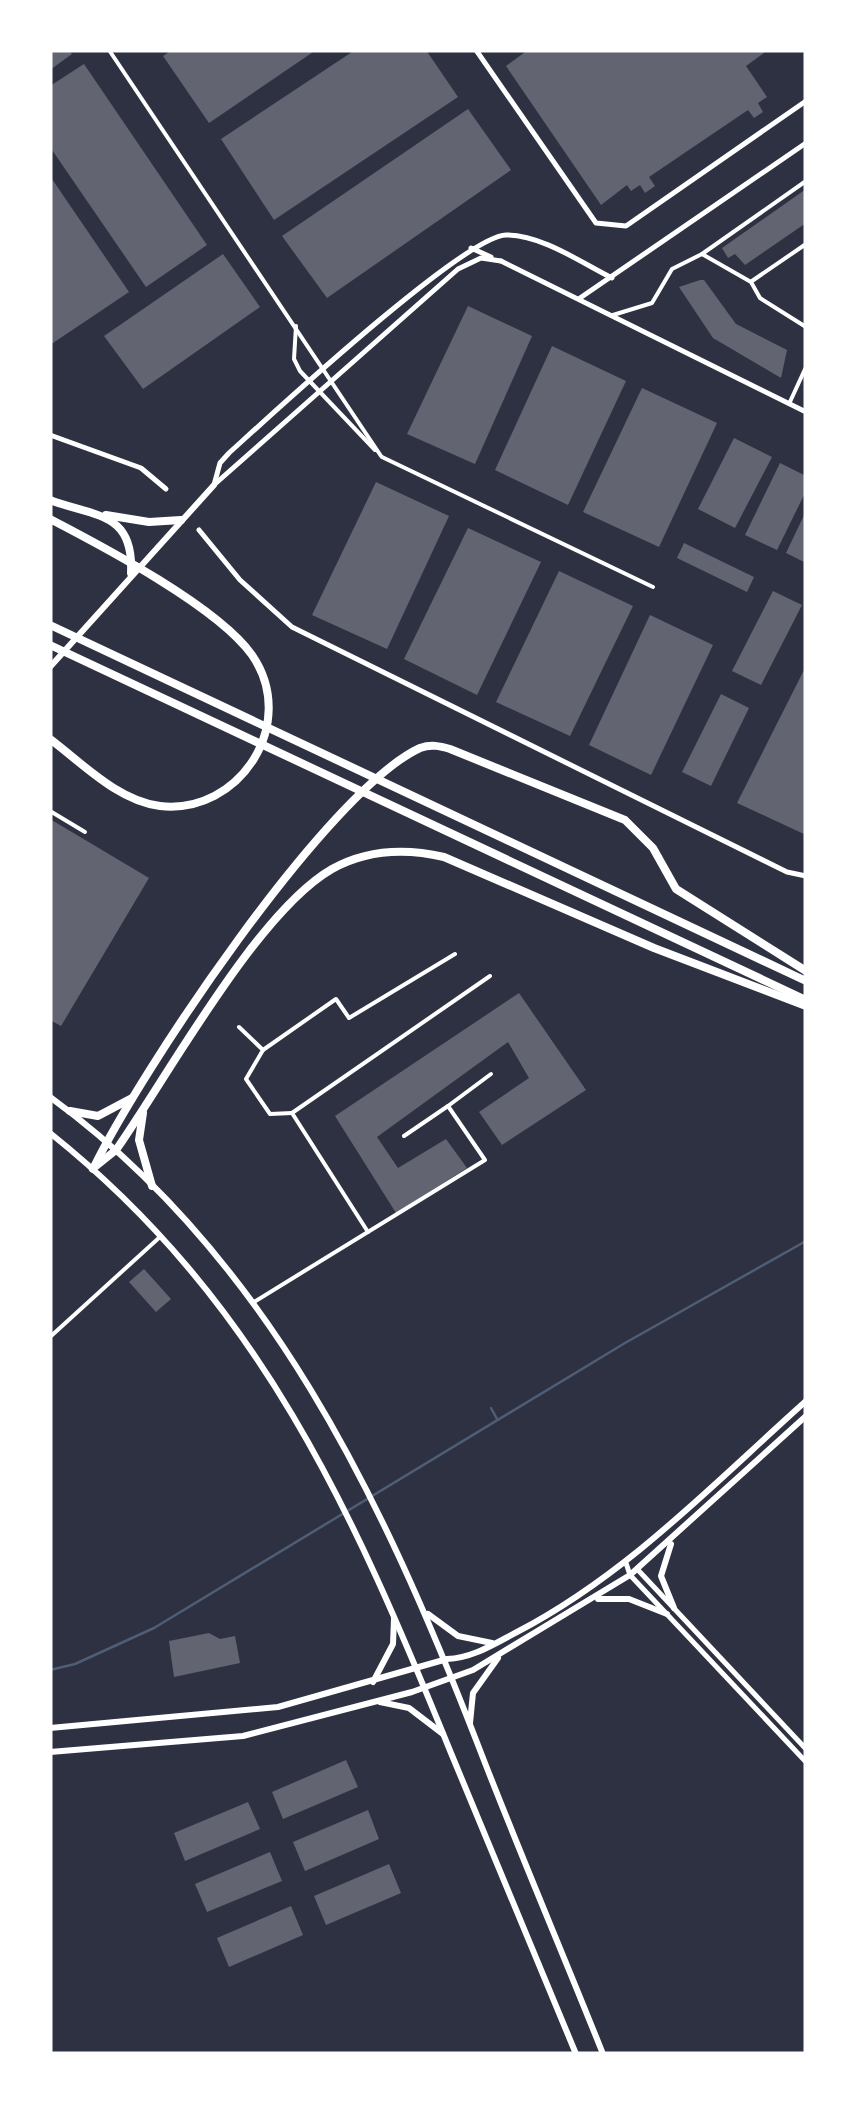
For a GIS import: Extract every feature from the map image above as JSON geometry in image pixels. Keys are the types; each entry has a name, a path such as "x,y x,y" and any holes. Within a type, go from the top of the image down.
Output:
{"highway":[{"path":"50,500 149,522 181,520"},
{"path":"105,515 128,542 130,573"},
{"path":"50,519 157,581 237,638 260,670 269,716 256,758 244,775 214,797 180,806 159,806 125,794 50,739"},
{"path":"50,625 806,981"},
{"path":"50,645 806,1003"},
{"path":"93,1169 106,1142 216,974 315,844 394,766 423,747 440,746 612,813 644,836 676,889 806,971"},
{"path":"93,1169 116,1150 276,922 323,875 370,854 420,852 473,868 654,948 806,1003"},
{"path":"216,974 229,984"},
{"path":"70,1111 98,1116 111,1113 139,1092"},
{"path":"148,1100 140,1140 152,1186"}],"main road":[{"path":"50,667 130,573 214,485"},
{"path":"50,1097 116,1150 152,1186 254,1302 308,1381 358,1467 446,1659 603,2054"},
{"path":"50,1132 161,1236 266,1368 334,1485 420,1668 576,2054"},
{"path":"50,1728 278,1706 372,1683 446,1659 466,1659 626,1563 806,1401"},
{"path":"50,1752 243,1736 378,1702 453,1678 500,1655 634,1572 806,1416"},
{"path":"670,1611 661,1576 676,1535"},
{"path":"592,1601 629,1599 670,1611"},
{"path":"426,1612 458,1636 498,1642"},
{"path":"372,1683 394,1644 394,1613"},
{"path":"470,1724 473,1693 500,1655"},
{"path":"378,1702 410,1708 444,1735"}],"street":[{"path":"109,50 381,456"},
{"path":"476,50 596,223 626,226 806,102"},
{"path":"580,298 806,142"},
{"path":"613,315 652,304 672,269 702,254 806,181"},
{"path":"214,485 220,463 228,454 471,248 496,236 525,237 612,278"},
{"path":"751,282 806,244"},
{"path":"471,248 580,298 806,412"},
{"path":"702,254 751,282 760,298 806,328"},
{"path":"214,485 458,269 482,258 501,262"},
{"path":"296,326 294,359 309,382 381,456 653,587"},
{"path":"789,404 806,367"},
{"path":"50,434 141,468 166,490"},
{"path":"199,530 240,580 292,627 787,872 806,876"},
{"path":"50,811 85,832"},
{"path":"455,954 349,1018 336,999 263,1050 246,1079 270,1114 292,1113 490,976"},
{"path":"238,1027 263,1050"},
{"path":"404,1136 491,1074"},
{"path":"254,1302 486,1160 448,1106"},
{"path":"292,1113 368,1232"},
{"path":"50,1336 161,1236"},
{"path":"626,1563 806,1762"},
{"path":"670,1611 806,1749"}],"building":[{"path":"50,50 69,50 72,54 50,70"},
{"path":"172,50 316,50 209,123 163,56"},
{"path":"355,50 426,50 458,97 274,220 221,139"},
{"path":"528,50 768,50 746,66 767,97 758,103 763,112 754,118 748,110 649,177 655,186 645,193 640,185 631,191 627,185 601,205 506,66"},
{"path":"84,64 207,245 146,287 50,147 50,86"},
{"path":"468,109 511,170 327,298 282,236"},
{"path":"50,181 129,292 50,345"},
{"path":"806,189 806,223 745,265 735,254 728,258 722,248"},
{"path":"223,254 260,307 143,389 104,336"},
{"path":"704,280 736,324 787,350 781,378 713,338 679,287"},
{"path":"468,306 532,336 475,464 407,434"},
{"path":"552,346 626,381 568,505 495,470"},
{"path":"642,388 717,423 659,547 583,512"},
{"path":"734,438 772,457 735,528 698,509"},
{"path":"780,463 806,476 806,491 777,550 745,535"},
{"path":"376,482 449,516 387,649 312,615"},
{"path":"806,511 806,563 786,553"},
{"path":"468,528 541,562 477,695 404,659"},
{"path":"684,543 754,577 747,592 677,558"},
{"path":"559,571 633,606 570,736 496,702"},
{"path":"773,591 802,605 761,685 732,671"},
{"path":"650,615 713,645 651,775 589,745"},
{"path":"806,666 806,835 737,803"},
{"path":"721,694 749,708 711,786 682,772"},
{"path":"50,819 149,878 61,1026 50,1020"},
{"path":"519,993 586,1090 502,1145 479,1112 529,1078 508,1042 377,1137 398,1168 446,1139 467,1168 396,1213 335,1116"},
{"path":"144,1269 171,1299 156,1312 129,1282"},
{"path":"209,1633 220,1639 235,1636 240,1663 174,1677 169,1641"},
{"path":"346,1760 358,1787 283,1819 272,1792"},
{"path":"248,1802 260,1829 185,1861 174,1833"},
{"path":"368,1810 379,1839 305,1871 293,1842"},
{"path":"270,1852 282,1881 207,1912 195,1884"},
{"path":"389,1864 401,1893 326,1925 314,1896"},
{"path":"291,1906 303,1935 229,1967 217,1938"}],"waterway":[{"path":"50,1670 75,1664 154,1628 625,1343 806,1241"},
{"path":"491,1408 497,1419"}]}
